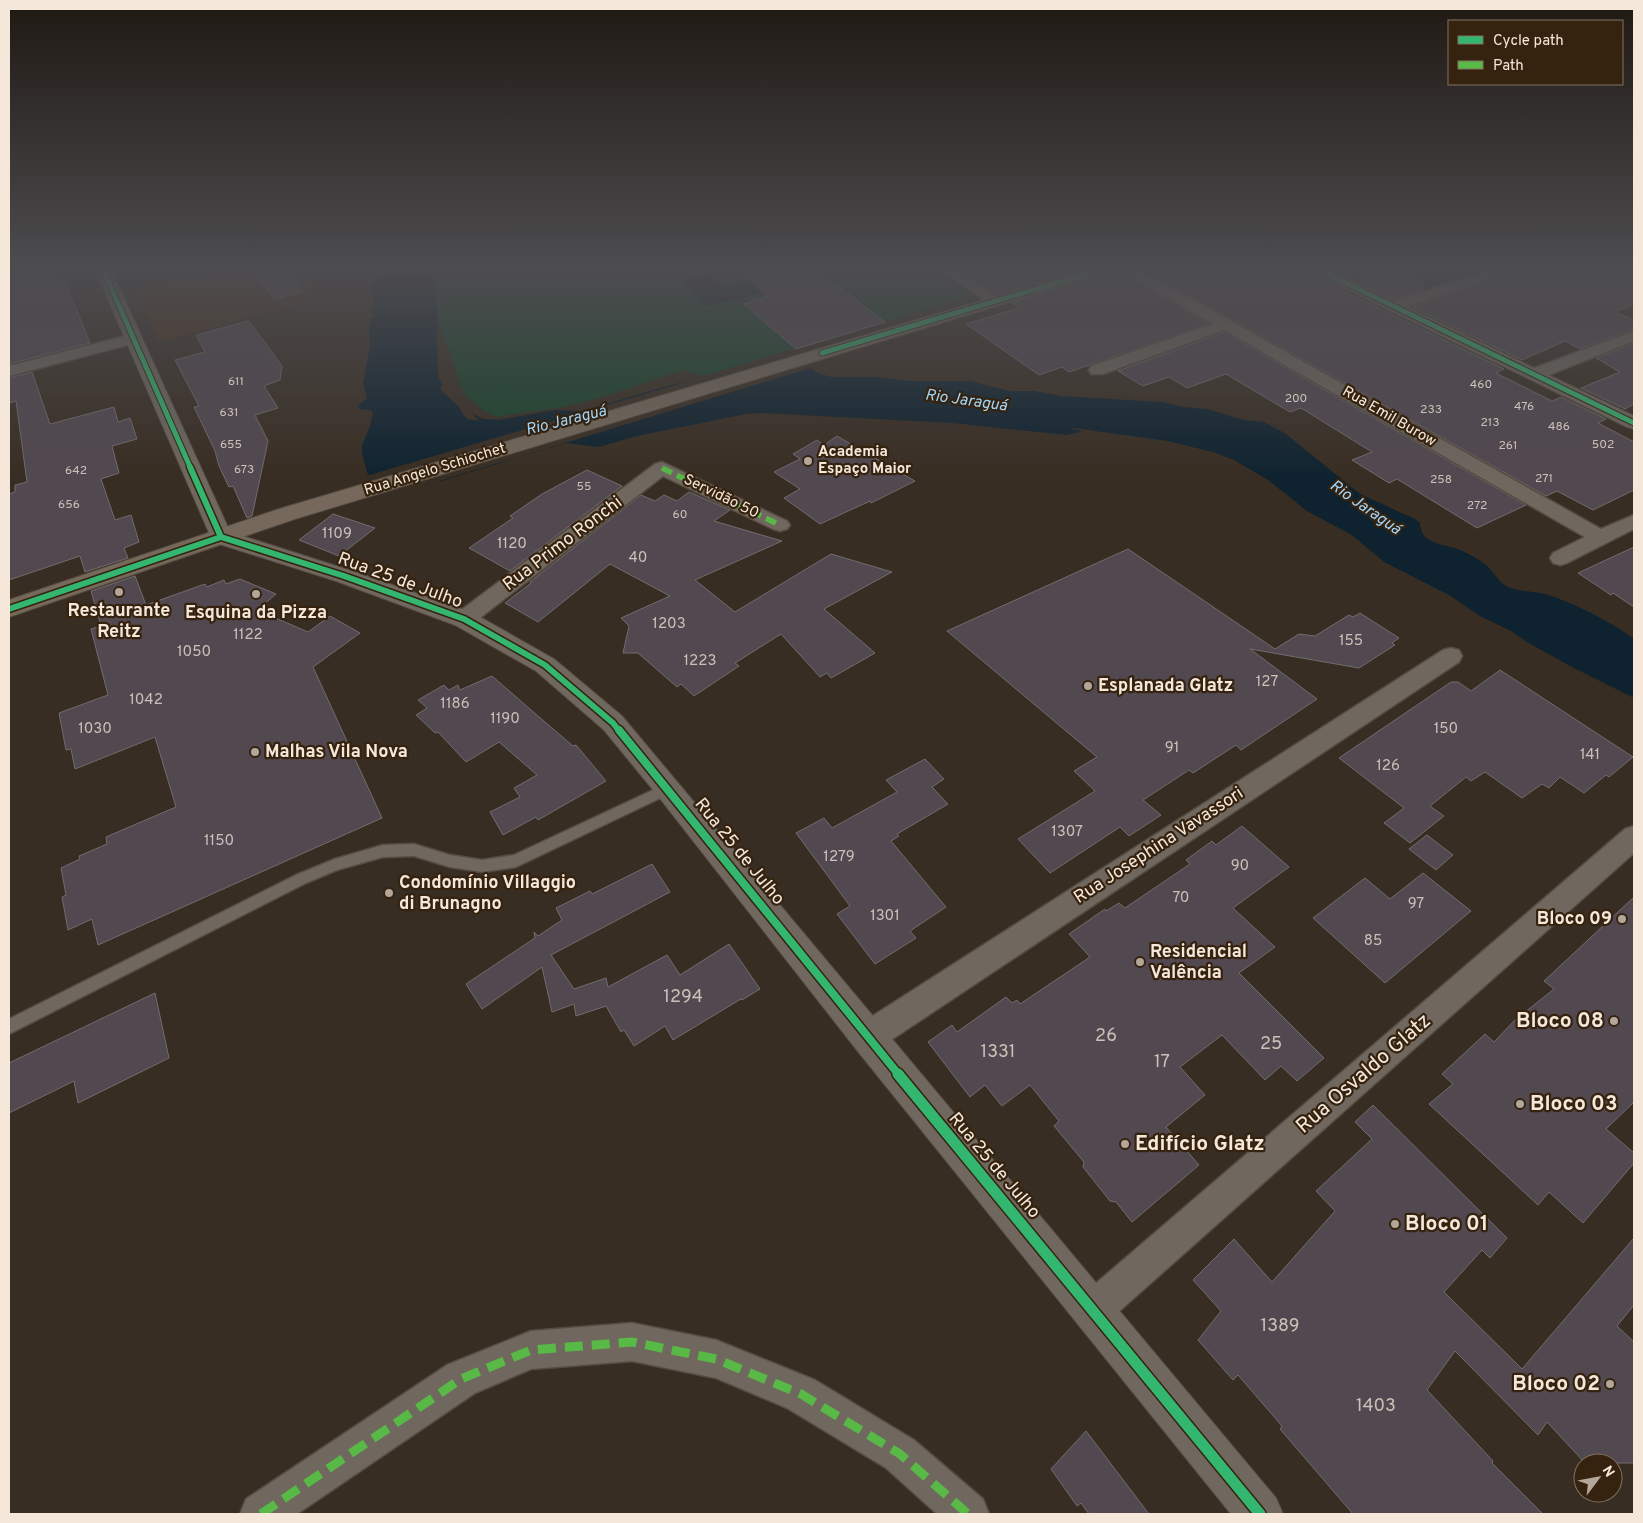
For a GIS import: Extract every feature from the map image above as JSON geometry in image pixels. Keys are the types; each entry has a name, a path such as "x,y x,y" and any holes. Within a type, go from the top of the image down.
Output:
{"main road":[{"name":"Rua Angelo Schiochet","path":"220,537 297,511 871,338"},
{"path":"1461,338 1634,423"},
{"path":"9,610 220,537 133,339"},
{"name":"Rua 25 de Julho","path":"220,537 344,576 464,619 545,665 613,723 1260,1514"}],"street":[{"path":"1096,370 1187,338"},
{"name":"Rua Emil Burow","path":"1252,338 1601,538"},
{"path":"1535,374 1629,338"},
{"path":"9,371 133,339"},
{"name":"Servidão 50","path":"662,468 780,525"},
{"name":"Rua Primo Ronchi","path":"464,619 662,468"},
{"path":"1560,558 1634,521"},
{"name":"Rua Josephina Vavassori","path":"868,1037 1451,656"},
{"name":"Rua Osvaldo Glatz","path":"1093,1310 1634,837"},
{"path":"261,1514 461,1379 530,1350 632,1342 716,1359 801,1394 900,1454 968,1514"}],"lane":[{"path":"9,1027 301,880 335,865 383,851 414,850 450,861 482,866 516,861 668,788"}],"shaded area":[{"path":"157,338 174,338 159,342"}],"green space":[{"path":"445,338 830,338 703,376 683,370 609,395 564,407 497,417 484,411 464,394"}],"water":[{"name":"Rio Jaraguá","path":"370,338 437,338 438,377 443,384 440,389 458,406 464,416 468,419 479,421 472,413 483,419 498,420 555,410 583,411 667,386 724,372 808,366 816,372 831,377 879,377 908,381 970,381 1010,391 1034,391 1061,396 1163,402 1183,407 1208,409 1244,420 1264,422 1286,434 1360,494 1415,519 1420,523 1424,536 1429,540 1470,555 1489,568 1508,587 1545,594 1567,602 1603,619 1634,639 1634,698 1570,666 1511,631 1480,616 1449,595 1384,562 1352,535 1307,511 1268,480 1234,460 1213,452 1167,441 1074,428 1071,429 1083,431 1067,435 952,423 763,413 746,414 637,436 599,447 565,443 442,481 397,486 373,480 368,475 362,454 362,445 373,413 370,410 360,409 358,406 367,398 363,383"}],"pier":[{"path":"791,361 809,364 814,367 423,486 385,489 371,482 366,476 736,367"}],"building":[{"path":"9,338 88,338 90,343 9,364"},
{"path":"198,338 262,338 282,366 280,380 264,386 278,408 255,415 268,441 252,516 247,518 233,486 229,487 219,466 215,451 194,407 199,406 175,360 205,352"},
{"path":"783,338 832,338 796,349"},
{"path":"986,338 1168,338 1069,372 1062,367 1039,375"},
{"path":"1207,338 1235,338 1526,505 1477,528 1397,479 1389,483 1352,460 1372,452 1301,408 1290,412 1226,374 1187,388 1169,377 1143,386 1118,371"},
{"path":"1265,338 1440,338 1504,369 1496,373 1552,401 1561,397 1606,419 1598,423 1634,442 1634,490 1593,510 1557,491 1546,496"},
{"path":"1476,338 1610,338 1580,349 1565,341 1522,360"},
{"path":"1634,343 1634,404 1625,409 1581,388 1620,372 1596,358"},
{"path":"32,372 50,424 114,407 118,422 130,418 137,439 112,446 119,473 101,479 115,520 131,515 139,542 124,548 128,558 85,572 80,556 9,580 9,494 15,492 15,485 27,482 16,401 9,403 9,378"},
{"path":"837,436 915,481 871,503 870,501 820,524 784,498 800,489 774,472 800,459 793,454 817,440 824,445"},
{"path":"587,470 622,486 510,571 469,548 513,518 510,516 542,494"},
{"path":"689,492 730,510 714,521 782,541 695,580 735,612 831,554 892,572 824,609 875,653 831,678 827,673 820,677 781,634 735,663 739,666 694,696 681,684 677,687 638,653 623,653 629,626 621,618 670,596 610,564 538,622 505,603 641,495 655,501 664,495 677,501"},
{"path":"333,514 375,528 339,556 299,540"},
{"path":"1634,547 1634,607 1613,593 1611,595 1578,573"},
{"path":"1128,549 1275,649 1299,634 1315,636 1349,615 1353,617 1360,613 1399,638 1392,643 1395,645 1359,668 1250,649 1317,699 1241,750 1236,745 1193,773 1189,770 1143,800 1161,815 1129,836 1120,827 1050,873 1018,839 1095,791 1074,771 1097,757 947,631"},
{"path":"135,576 146,605 205,584 207,587 224,580 226,584 240,579 276,594 257,610 308,632 330,616 360,633 313,667 382,818 98,945 92,919 68,930 62,897 66,895 61,868 80,859 79,856 107,844 106,837 176,807 155,737 75,769 71,749 66,750 59,713 108,695 91,629 101,626 91,591"},
{"path":"1500,670 1633,757 1609,777 1606,775 1584,793 1560,777 1549,788 1542,784 1522,798 1485,772 1471,781 1466,777 1430,806 1444,816 1410,843 1384,823 1404,808 1339,758 1451,682 1458,682 1471,691"},
{"path":"492,676 573,746 576,745 606,781 538,820 536,817 503,835 490,812 520,797 514,788 537,775 499,742 466,762 438,732 435,733 416,715 427,708 418,700 444,685 449,690 458,685 460,690"},
{"path":"925,759 944,779 932,787 948,804 897,834 899,836 891,841 946,907 910,931 916,938 875,964 837,914 850,906 796,833 824,818 832,828 897,792 886,780"},
{"path":"1242,826 1289,867 1233,908 1275,947 1239,973 1324,1058 1297,1081 1281,1066 1265,1080 1222,1035 1180,1067 1205,1095 1166,1127 1199,1165 1132,1222 1116,1202 1110,1201 1083,1167 1084,1162 1054,1126 1059,1121 1030,1085 1002,1106 985,1085 970,1097 928,1042 952,1025 957,1032 1006,997 1012,1003 1017,1000 1020,1004 1090,957 1069,934 1105,909 1106,911 1119,903 1125,908 1190,864 1186,860 1212,841 1216,845"},
{"path":"1427,835 1453,855 1436,870 1409,849"},
{"path":"652,864 670,892 551,955 574,989 606,978 608,987 667,955 680,975 729,944 760,989 673,1040 665,1026 634,1046 624,1030 621,1032 606,1006 576,1016 574,1004 552,1012 542,967 482,1009 466,984 535,938 534,932 538,936 562,920 556,908 590,891 592,894"},
{"path":"1423,873 1471,911 1385,983 1313,918 1365,878 1390,899"},
{"path":"1634,897 1634,1102 1606,1129 1634,1153 1634,1163 1583,1223 1549,1192 1538,1205 1429,1104 1453,1084 1442,1074 1485,1034 1494,1042 1514,1021 1554,989 1544,981"},
{"path":"155,993 169,1058 78,1103 74,1081 9,1113 9,1063"},
{"path":"1373,1105 1507,1238 1490,1258 1482,1250 1444,1292 1522,1369 1634,1238 1634,1305 1617,1326 1634,1342 1634,1463 1623,1463 1623,1453 1576,1453 1547,1422 1538,1435 1455,1351 1427,1390 1493,1461 1492,1463 1543,1514 1353,1514 1280,1429 1282,1426 1238,1375 1233,1380 1198,1340 1221,1311 1193,1280 1234,1239 1272,1282 1335,1211 1316,1191 1372,1139 1355,1122"},
{"path":"1086,1431 1149,1514 1089,1514 1081,1503 1077,1506 1051,1469"}],"marked path":[{"path":"662,468 780,525"},
{"path":"261,1514 461,1379 531,1350 632,1342 716,1359 801,1394 900,1454 968,1514"}],"cycle path":[{"path":"133,338 221,537"},
{"path":"822,353 872,338"},
{"path":"1459,338 1634,423"},
{"path":"9,609 221,537 344,576 464,619 545,665 613,723 657,775 868,1037 1260,1514"}],"place":[{"name":"Academia Espaço Maior","path":"808,461"},
{"name":"Restaurante Reitz","path":"119,592"},
{"name":"Esquina da Pizza","path":"256,594"},
{"name":"Esplanada Glatz","path":"1088,686"},
{"name":"Malhas Vila Nova","path":"255,752"},
{"name":"Condomínio Villaggio di Brunagno","path":"389,893"},
{"name":"Bloco 09","path":"1622,919"},
{"name":"Residencial Valência","path":"1140,962"},
{"name":"Bloco 08","path":"1614,1021"},
{"name":"Bloco 03","path":"1520,1104"},
{"name":"Edifício Glatz","path":"1125,1144"},
{"name":"Bloco 01","path":"1395,1224"},
{"name":"Bloco 02","path":"1610,1384"}]}
